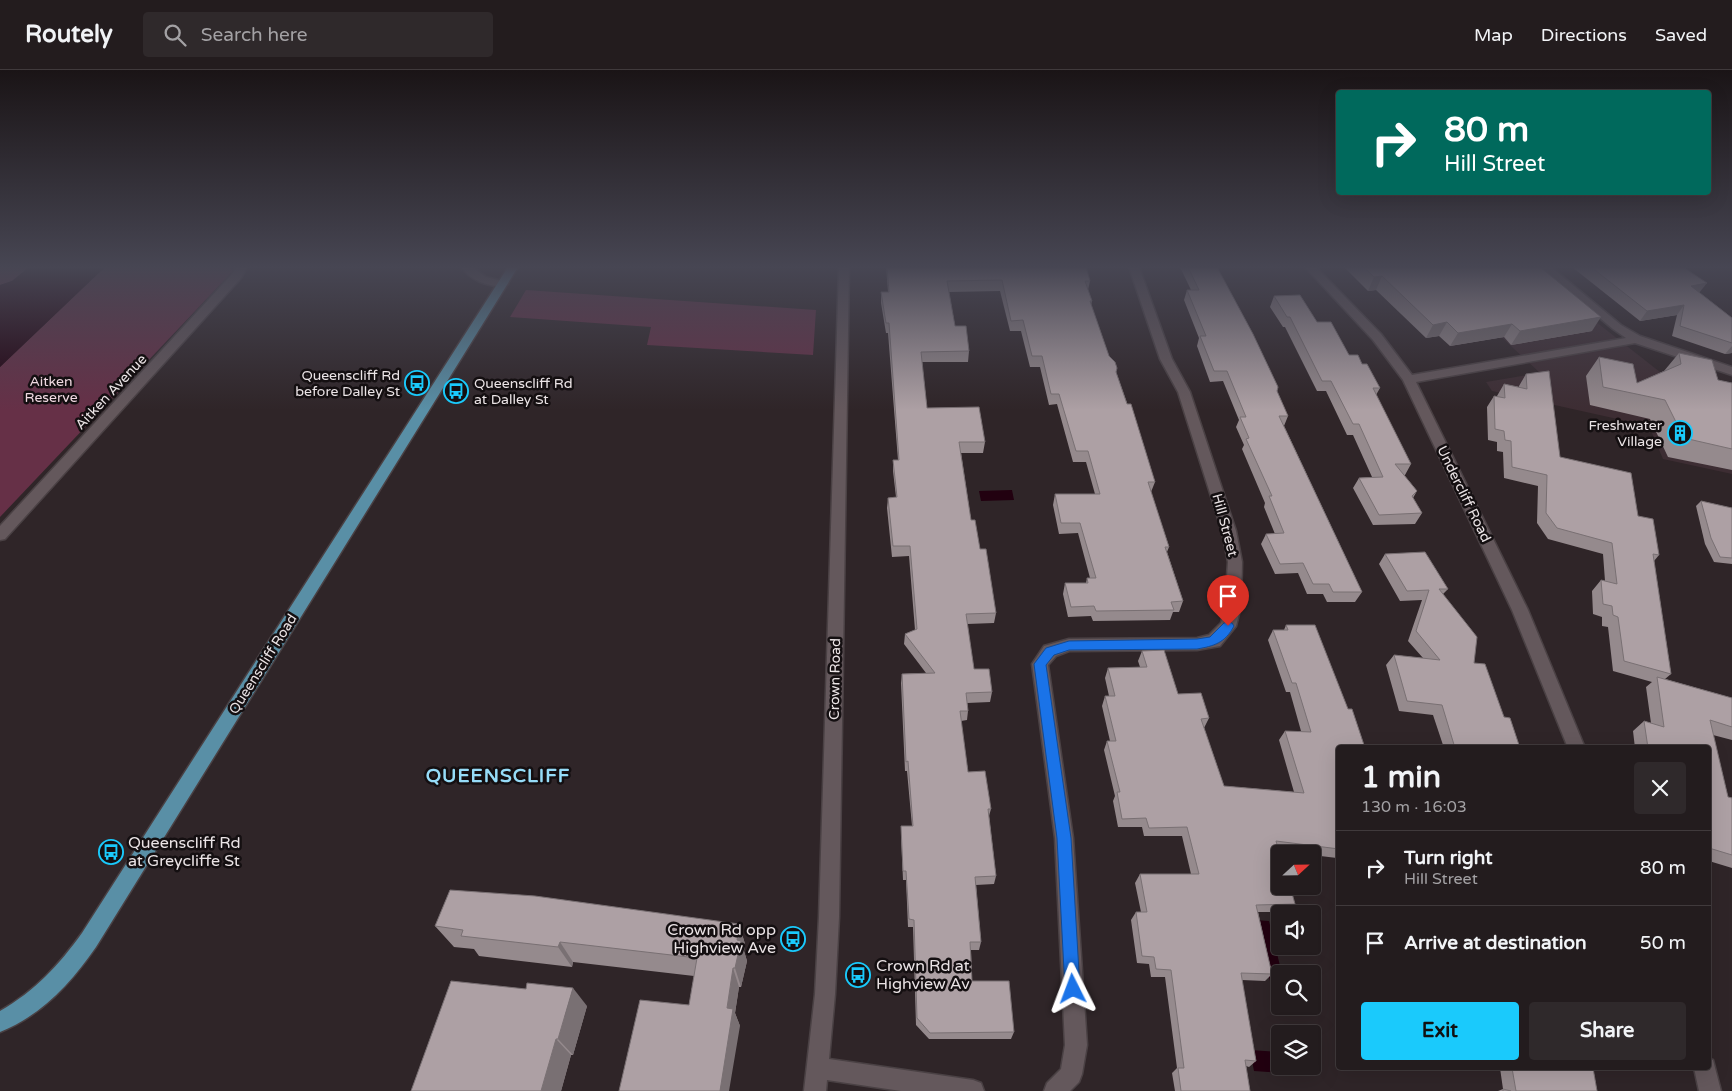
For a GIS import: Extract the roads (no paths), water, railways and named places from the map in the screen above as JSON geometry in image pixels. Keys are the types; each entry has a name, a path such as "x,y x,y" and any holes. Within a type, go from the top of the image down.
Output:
{"main road":[{"name":"Queenscliff Road","path":"0,1022 45,994 71,966 89,940 483,315"}],"street":[{"name":"Aitken Avenue","path":"0,535 202,315"},
{"name":"Crown Road","path":"815,1091 819,1068 829,917 843,315"},
{"name":"Hill Street","path":"1055,1091 1071,1074 1076,1045 1064,838 1040,664 1050,651 1069,645 1197,644 1214,641 1228,626 1233,606 1235,562 1229,531 1184,392 1166,359 1151,315"},
{"name":"Undercliff Road","path":"1356,315 1377,337 1409,379 1520,610 1576,745"},
{"path":"1604,315 1631,336 1732,371"},
{"path":"1409,379 1597,348 1631,336"},
{"path":"819,1068 972,1091"},
{"path":"1705,1070 1710,1091"}],"place":[{"name":"Queenscliff Rd before Dalley St","path":"417,383"},
{"name":"Queenscliff Rd at Dalley St","path":"456,391"},
{"name":"Freshwater Village","path":"1680,433"},
{"name":"Queenscliff Rd at Greycliffe St","path":"111,852"},
{"name":"Crown Rd opp Highview Ave","path":"793,939"},
{"name":"Crown Rd at Highview Av","path":"858,975"}],"district":[{"name":"QUEENSCLIFF","path":"498,776"}],"park label":[{"name":"Aitken Reserve","path":"51,390"}]}
